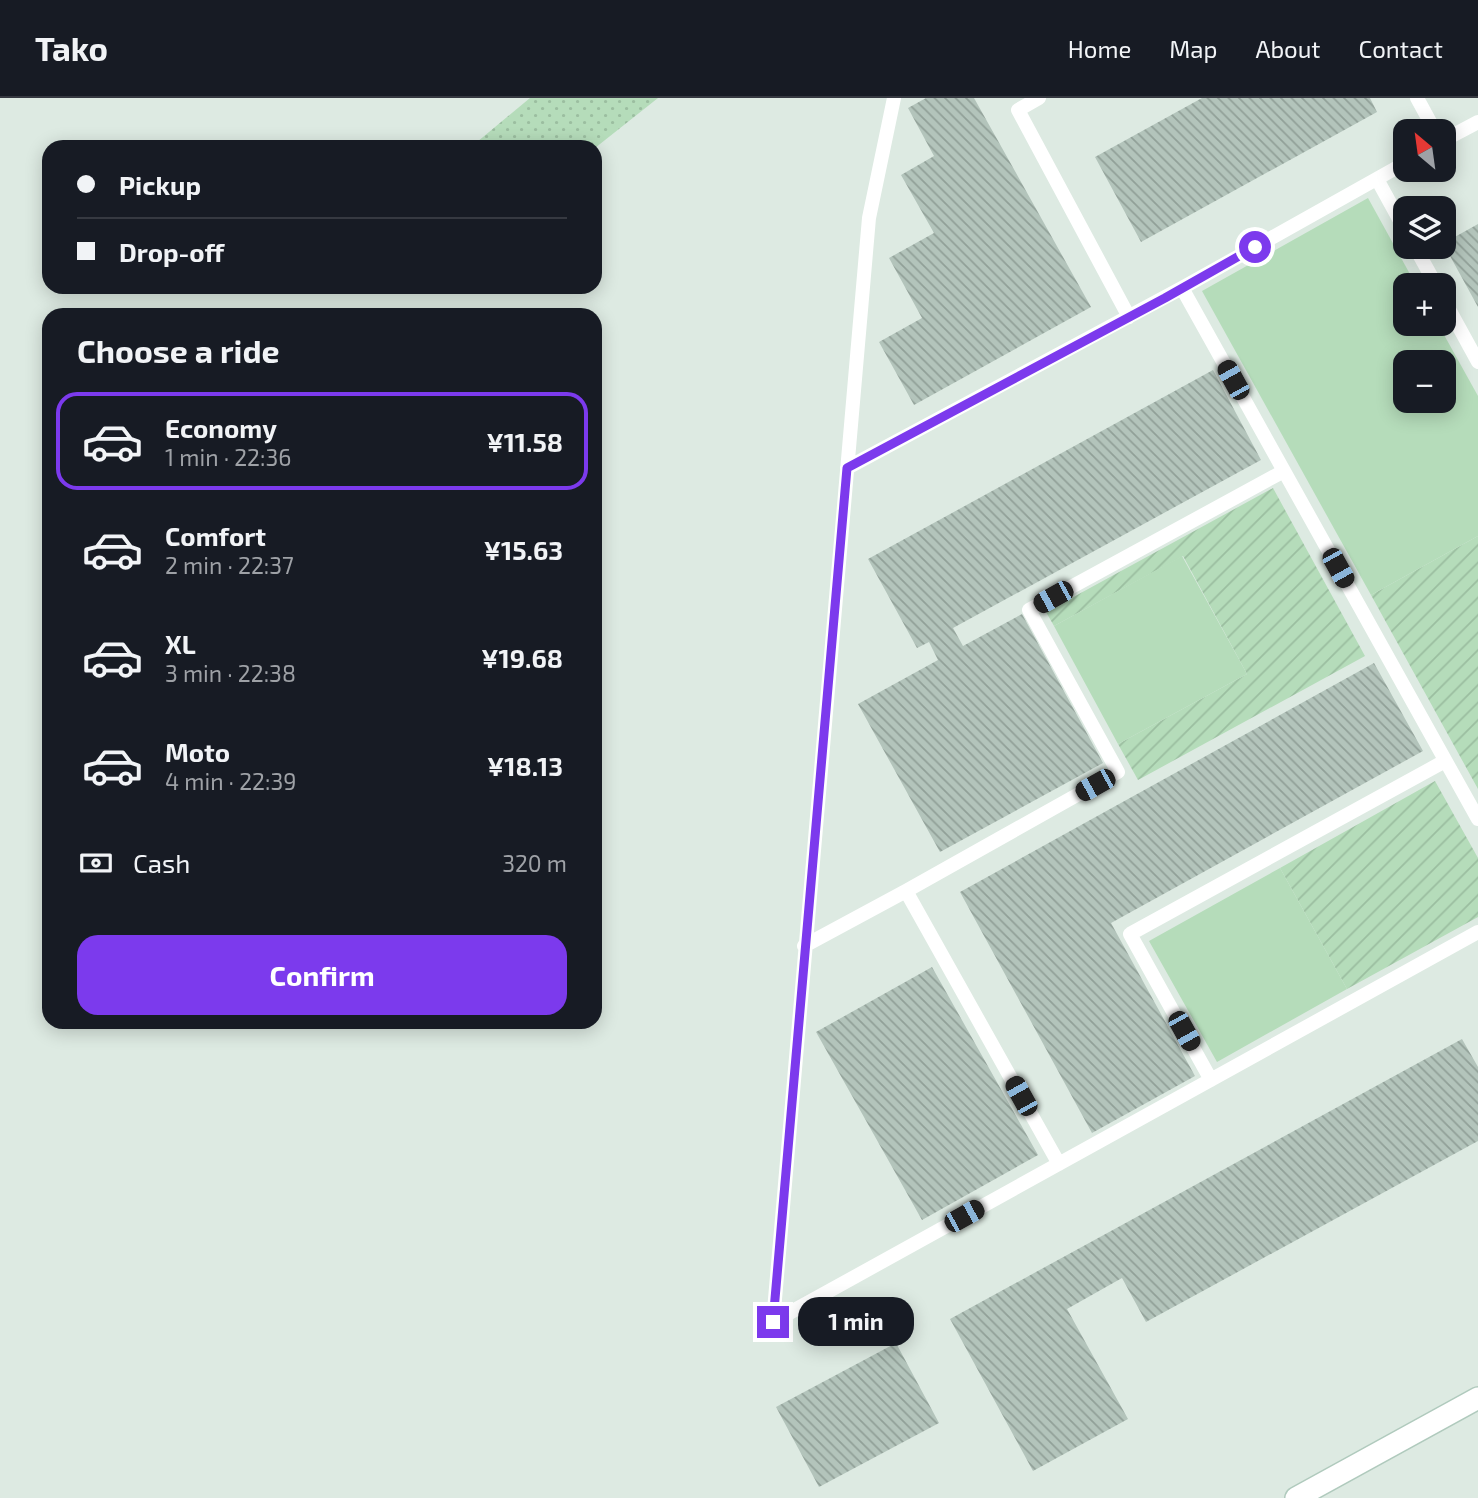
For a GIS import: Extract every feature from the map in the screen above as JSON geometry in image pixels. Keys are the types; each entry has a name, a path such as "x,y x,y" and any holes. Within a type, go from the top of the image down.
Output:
{"street":[{"path":"1296,1498 1478,1398"}],"lane":[{"path":"894,98 869,218 773,1322 1478,932"},
{"path":"1039,98 1018,110 1129,317"},
{"path":"1417,98 1428,119"},
{"path":"1456,134 1478,122"},
{"path":"847,468 1129,317 1393,170"},
{"path":"1377,179 1393,208"},
{"path":"1182,288 1478,819"},
{"path":"1456,322 1478,361"},
{"path":"804,946 1118,772 1030,610 1284,471"},
{"path":"1210,1080 1130,934 1446,761"},
{"path":"906,891 1059,1164"}],"green space":[{"path":"530,98 658,98 602,142 602,140 479,140"},
{"path":"1368,198 1393,243 1393,259 1402,259 1409,273 1393,273 1393,336 1445,336 1452,350 1393,350 1393,413 1456,413 1456,356 1478,396 1478,536 1371,595 1202,291"},
{"path":"1273,488 1365,656 1138,780 1118,744 1247,674 1183,556 1054,626 1046,612"},
{"path":"1478,536 1478,789 1371,595"},
{"path":"1182,556 1247,674 1118,744 1054,626"},
{"path":"1435,781 1478,858 1478,917 1347,989 1280,868"},
{"path":"1280,868 1347,989 1217,1062 1149,941"}],"building":[{"path":"926,98 974,98 1091,307 914,405 879,342 922,318 889,258 934,233 901,175 934,156 908,108"},
{"path":"1202,98 1370,98 1377,112 1141,242 1095,157"},
{"path":"1478,224 1478,307 1452,259 1456,259 1456,236"},
{"path":"1213,370 1261,460 953,628 963,646 1022,614 1103,763 940,852 858,704 938,660 929,642 917,648 868,559"},
{"path":"1374,663 1423,751 1111,923 1195,1076 1092,1133 960,892"},
{"path":"932,967 1038,1155 922,1220 816,1032"},
{"path":"1462,1039 1478,1067 1478,1141 1146,1322 1122,1278 1067,1309 1128,1419 1033,1471 950,1319"},
{"path":"896,1343 939,1423 819,1487 776,1407"}],"route":[{"path":"773,1322 847,468 1255,247"}]}
